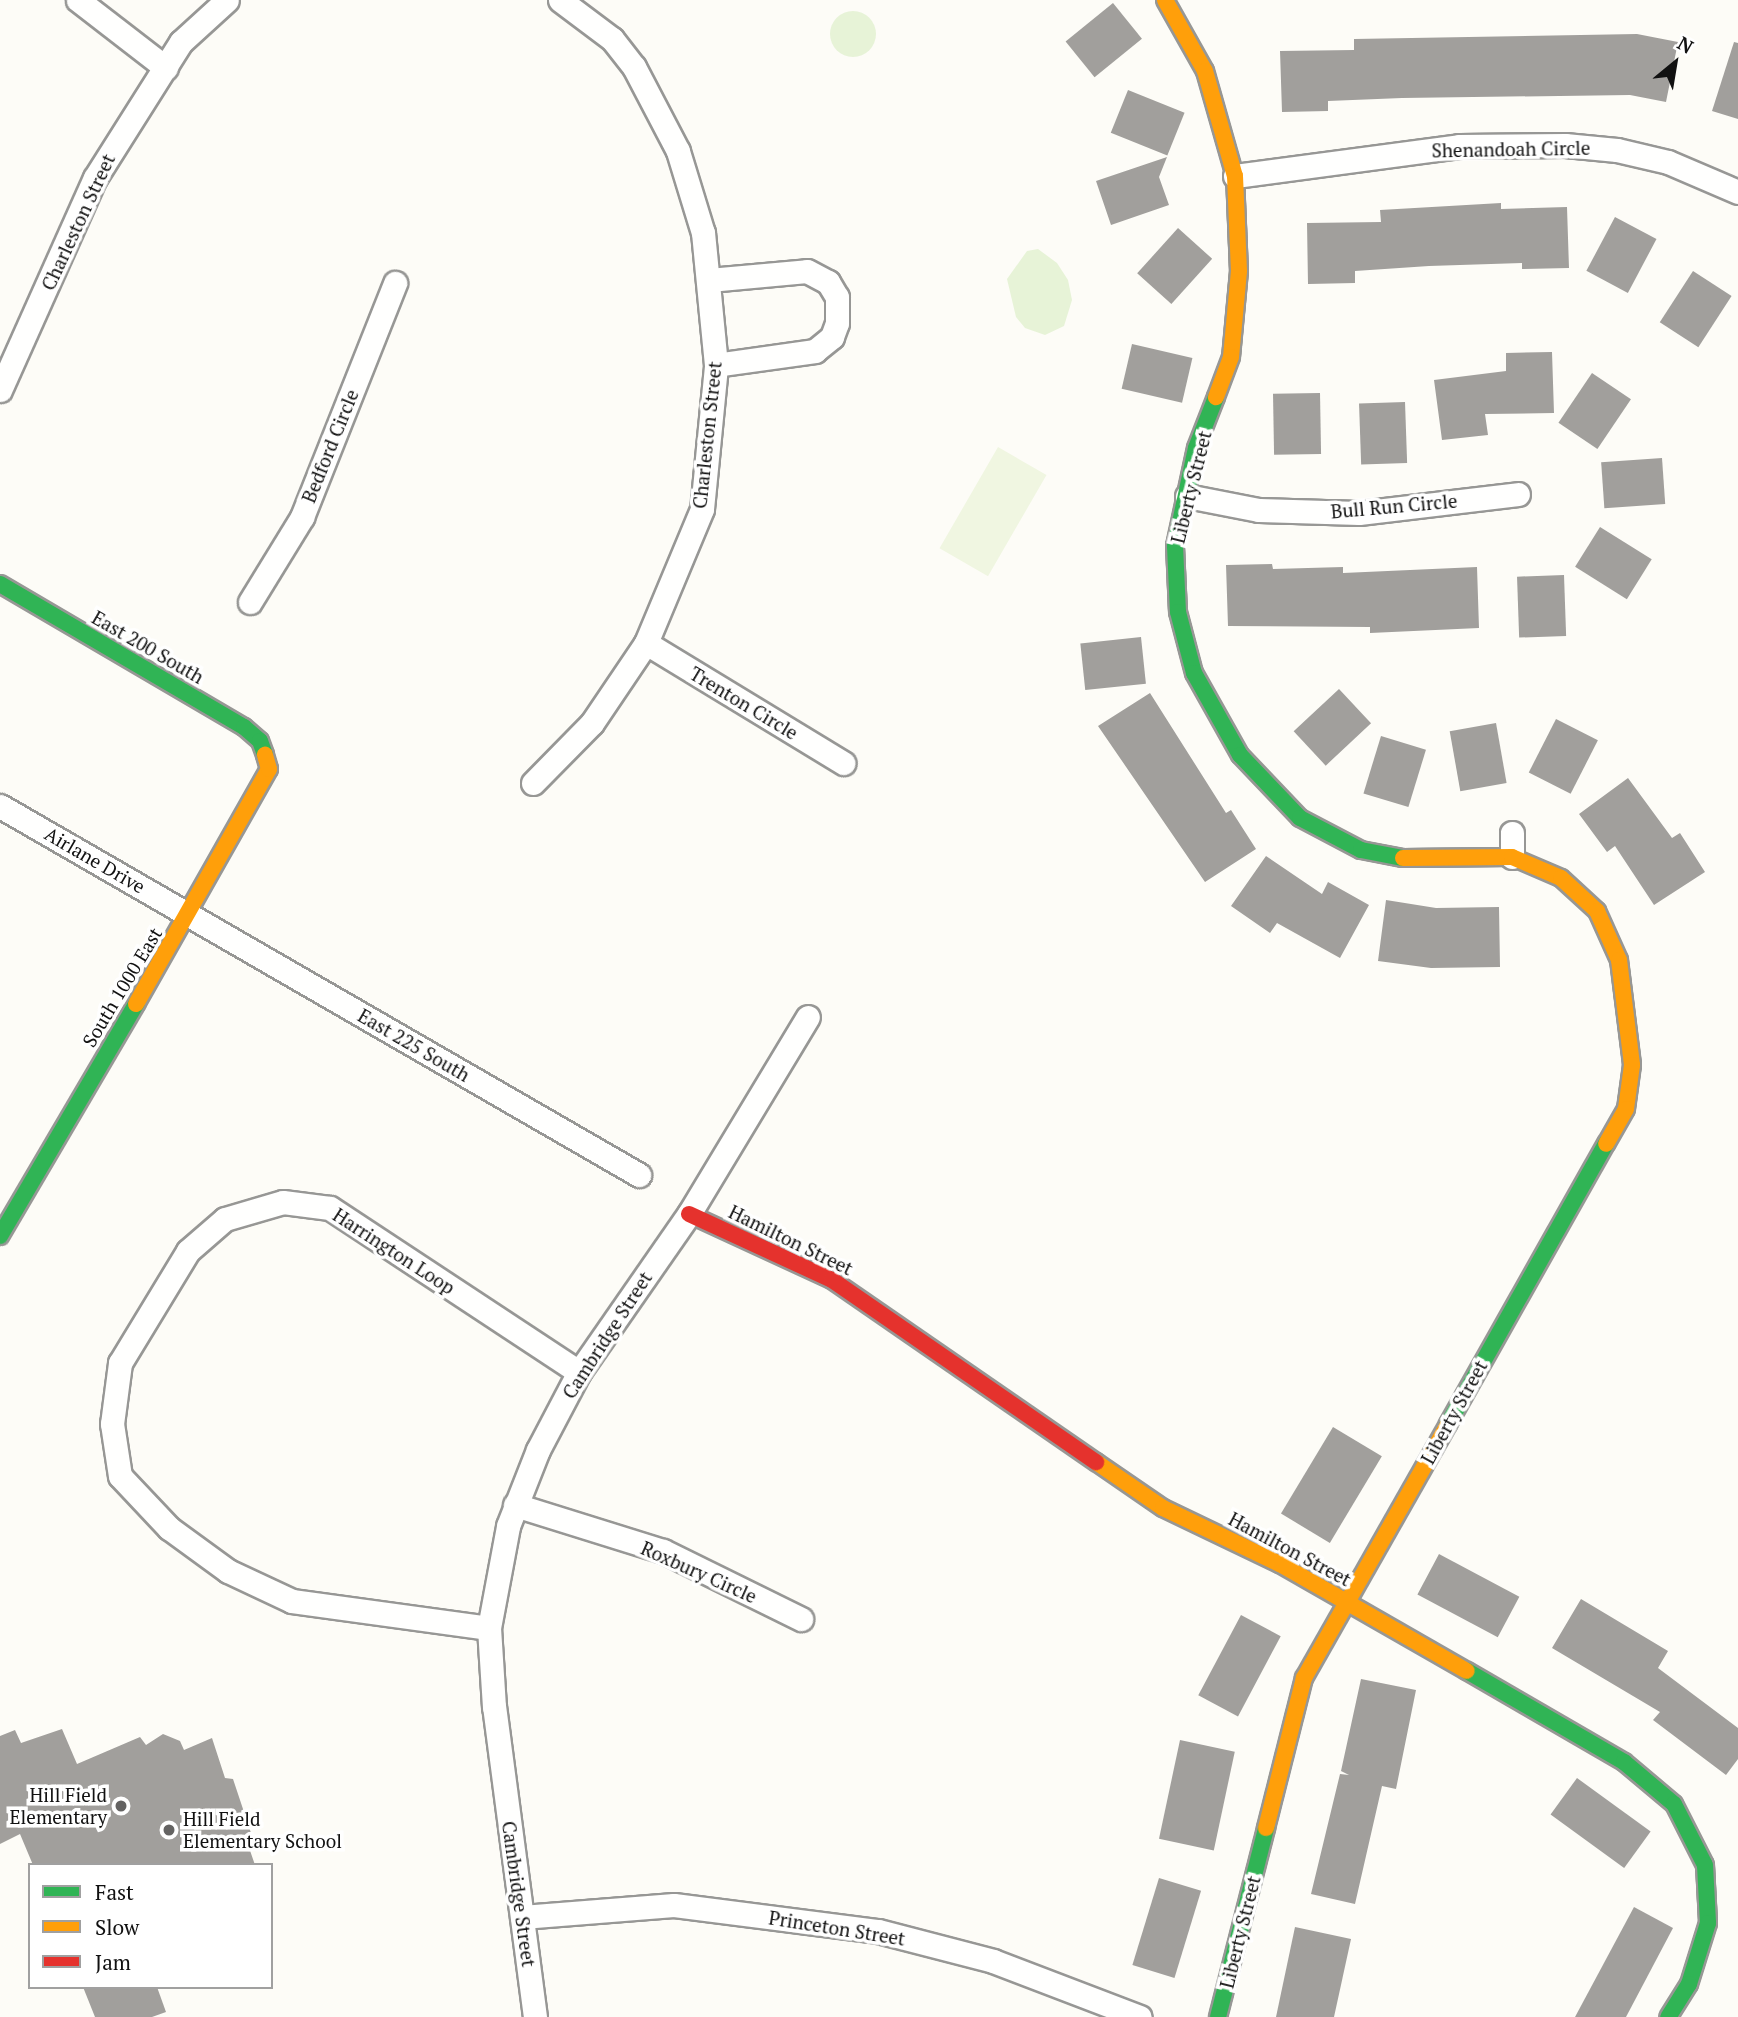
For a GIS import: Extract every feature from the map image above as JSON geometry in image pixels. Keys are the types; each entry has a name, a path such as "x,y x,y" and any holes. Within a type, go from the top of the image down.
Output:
{"street":[{"path":"78,0 166,68"},
{"name":"Charleston Street","path":"0,390 95,178 181,42 227,0"},
{"name":"Liberty Street","path":"1165,0 1205,71 1235,176 1239,271 1231,357 1196,448 1175,546 1178,612 1194,673 1240,755 1300,818 1361,850 1421,861 1512,857 1561,878 1597,911 1619,960 1632,1065 1626,1109 1304,1678 1218,2017"},
{"name":"Charleston Street","path":"533,783 592,723 646,643 702,509 716,365 709,280 695,195 664,122 612,39 572,3"},
{"name":"Shenandoah Circle","path":"1235,176 1459,146 1565,145 1617,150 1668,162 1738,192"},
{"path":"709,280 807,271 828,282 837,297 837,323 832,337 815,351 716,365"},
{"name":"Bedford Circle","path":"250,602 302,517 396,283"},
{"name":"Bull Run Circle","path":"1187,496 1259,510 1359,513 1518,494"},
{"name":"East 200 South","path":"0,584 244,727 260,741 266,756"},
{"name":"Trenton Circle","path":"646,643 843,764"},
{"name":"South 1000 East","path":"0,1236 264,784 269,769 266,756"},
{"name":"Airlane Drive","path":"0,806 189,915"},
{"path":"1512,833 1512,857"},
{"name":"East 225 South","path":"189,915 639,1175"},
{"name":"Cambridge Street","path":"535,2017 494,1707 489,1628 515,1505 579,1372 690,1213 807,1017"},
{"name":"Harrington Loop","path":"489,1628 292,1601 228,1571 189,1543 169,1528 120,1476 111,1424 120,1363 188,1251 225,1219 284,1202 330,1208 579,1372"},
{"name":"Hamilton Street","path":"690,1213 832,1280 1164,1508 1280,1564 1624,1762 1674,1804 1706,1865 1708,1923 1689,1984 1668,2017"},
{"name":"Roxbury Circle","path":"515,1505 663,1551 801,1619"},
{"name":"Princeton Street","path":"522,1917 674,1905 878,1931 993,1961 1140,2017"}],"green space":[{"path":"853,11 869,18 876,34 869,50 853,57 837,50 830,34 837,18"},
{"path":"1038,249 1057,263 1068,280 1072,300 1064,326 1045,335 1025,328 1016,317 1007,279 1027,251"},
{"path":"998,447 1046,475 988,576 940,548"}],"building":[{"path":"1113,3 1142,39 1095,77 1066,41"},
{"path":"1637,34 1678,42 1666,102 1630,95 1402,98 1328,101 1328,111 1282,112 1280,51 1354,50 1354,39"},
{"path":"1734,42 1738,43 1738,119 1712,111"},
{"path":"1128,90 1185,113 1167,156 1111,133"},
{"path":"1167,157 1159,177 1169,205 1111,225 1096,181"},
{"path":"1501,203 1501,209 1567,207 1569,268 1522,269 1522,263 1429,266 1355,271 1355,283 1308,284 1307,223 1381,222 1380,210"},
{"path":"1615,217 1656,239 1628,293 1586,271"},
{"path":"1178,228 1212,259 1171,304 1137,273"},
{"path":"1693,271 1732,296 1698,347 1660,322"},
{"path":"1132,344 1192,358 1182,403 1122,389"},
{"path":"1552,352 1554,413 1485,414 1488,435 1442,440 1434,380 1506,371 1506,353"},
{"path":"1592,373 1631,399 1597,449 1558,423"},
{"path":"1320,393 1321,454 1274,455 1273,394"},
{"path":"1405,402 1407,463 1361,465 1359,404"},
{"path":"1662,458 1665,504 1604,508 1601,462"},
{"path":"1600,527 1652,559 1627,599 1575,567"},
{"path":"1272,564 1273,569 1343,567 1343,573 1477,567 1479,628 1370,633 1370,627 1228,626 1226,565"},
{"path":"1564,575 1566,636 1519,638 1517,577"},
{"path":"1141,637 1146,684 1085,690 1080,643"},
{"path":"1339,689 1371,723 1326,766 1294,731"},
{"path":"1150,693 1226,813 1231,810 1256,849 1205,882 1098,726"},
{"path":"1556,719 1598,740 1571,794 1529,772"},
{"path":"1496,723 1507,783 1460,791 1450,731"},
{"path":"1381,736 1426,750 1408,807 1363,793"},
{"path":"1628,778 1672,838 1680,833 1705,872 1654,905 1615,846 1607,852 1579,814"},
{"path":"1266,856 1322,894 1328,882 1369,905 1340,958 1277,923 1270,933 1231,906"},
{"path":"1386,900 1436,908 1499,907 1500,967 1431,968 1378,961"},
{"path":"1333,1427 1382,1456 1330,1543 1281,1514"},
{"path":"1439,1554 1519,1597 1498,1637 1417,1595"},
{"path":"1581,1599 1668,1651 1658,1668 1738,1728 1738,1759 1726,1775 1653,1720 1660,1712 1552,1648"},
{"path":"1241,1615 1281,1636 1238,1716 1198,1695"},
{"path":"1361,1679 1416,1690 1396,1789 1382,1786 1355,1904 1311,1894 1340,1774 1349,1775 1341,1771"},
{"name":"Hill Field Elementary","path":"62,1729 77,1764 140,1737 146,1745 163,1734 180,1741 184,1750 212,1738 225,1778 233,1779 251,1833 245,1836 254,1863 32,1863 20,1834 0,1844 0,1736 15,1730 21,1743"},
{"path":"1180,1740 1235,1752 1214,1850 1159,1839"},
{"path":"1577,1778 1651,1831 1624,1868 1551,1814"},
{"path":"1159,1878 1201,1891 1174,1978 1132,1965"},
{"path":"1634,1907 1673,1928 1626,2017 1575,2017"},
{"path":"1295,1927 1351,1939 1334,2017 1276,2017"},
{"path":"84,1989 158,1989 166,2012 152,2017 95,2017"}],"traffic: fast":[{"path":"1216,397 1196,448 1175,546 1178,612 1194,673 1240,755 1300,818 1361,850 1403,858"},
{"path":"0,584 244,727 260,741 265,755"},
{"path":"0,1236 136,1004"},
{"path":"1448,1424 1606,1144"},
{"path":"1467,1671 1624,1762 1674,1804 1705,1865 1708,1923 1689,1984 1668,2017"},
{"path":"1218,2017 1266,1828"}],"traffic: slow":[{"path":"1165,0 1205,71 1235,176 1239,271 1231,357 1216,397"},
{"path":"136,1004 269,769 265,755"},
{"path":"1403,858 1512,857 1561,878 1597,911 1619,960 1632,1065 1626,1109 1606,1144"},
{"path":"1266,1828 1304,1678 1448,1424"},
{"path":"1096,1462 1163,1508 1280,1564 1467,1671"}],"traffic: jam":[{"path":"689,1214 832,1280 1096,1462"}],"place":[{"name":"Hill Field Elementary","path":"121,1806"},
{"name":"Hill Field Elementary School","path":"169,1830"}]}
